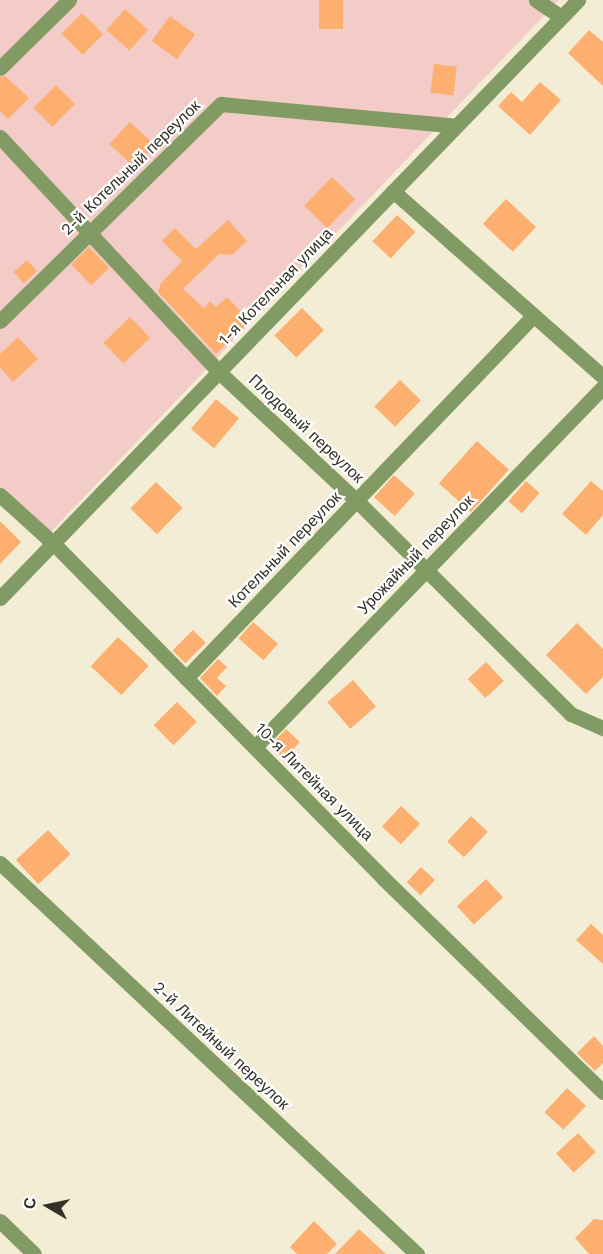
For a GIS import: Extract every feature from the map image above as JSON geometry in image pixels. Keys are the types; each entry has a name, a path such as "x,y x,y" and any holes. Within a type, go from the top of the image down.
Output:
{"street":[{"path":"0,68 69,0"},
{"path":"536,0 561,17"},
{"name":"1-я Котельная улица","path":"0,598 578,0"},
{"name":"2-й Котельный переулок","path":"0,321 221,104 456,126"},
{"name":"Плодовый переулок","path":"0,137 219,372 357,501 571,714 603,728"},
{"path":"393,191 532,316 603,376"},
{"name":"Котельный переулок","path":"186,678 532,316"},
{"name":"Урожайный переулок","path":"255,747 603,387"},
{"name":"10-я Литейная улица","path":"0,495 53,543 383,878 603,1092"},
{"name":"2-й Литейный переулок","path":"0,863 417,1254"},
{"path":"0,1221 34,1254"}],"shaded area":[{"path":"0,0 559,0 43,540 0,495"}],"building":[{"path":"319,0 343,0 343,29 319,29"},
{"path":"125,9 148,30 129,51 106,30"},
{"path":"82,13 103,34 83,55 61,34"},
{"path":"170,16 195,34 177,59 152,41"},
{"path":"589,30 603,42 603,86 568,53"},
{"path":"434,64 457,67 453,96 430,93"},
{"path":"5,76 29,98 8,119 0,111 0,77"},
{"path":"540,82 561,100 530,135 498,106 511,92 522,102"},
{"path":"56,85 75,104 52,127 33,108"},
{"path":"130,122 155,145 134,167 110,144"},
{"path":"332,177 355,199 327,228 304,206"},
{"path":"506,199 536,227 513,252 483,224"},
{"path":"397,215 415,232 391,258 372,241"},
{"path":"228,220 247,241 232,255 219,254 183,289 204,308 210,301 216,307 227,297 250,321 216,354 158,292 161,283 182,261 162,241 175,228 196,249"},
{"path":"89,247 109,268 91,285 71,264"},
{"path":"27,260 37,271 24,283 14,272"},
{"path":"302,308 324,330 296,357 274,336"},
{"path":"130,317 150,338 124,364 103,343"},
{"path":"18,337 38,359 13,382 0,367 0,354"},
{"path":"400,380 421,400 395,427 374,407"},
{"path":"216,399 239,418 214,448 191,429"},
{"path":"477,441 509,470 471,512 439,483"},
{"path":"394,475 415,494 395,516 374,497"},
{"path":"526,481 540,493 522,513 508,501"},
{"path":"591,481 603,491 603,515 586,535 562,514"},
{"path":"156,482 183,508 157,534 130,509"},
{"path":"0,521 21,542 0,564"},
{"path":"253,622 278,644 263,660 239,639"},
{"path":"577,623 603,649 603,677 586,694 546,655"},
{"path":"193,630 206,643 185,663 172,651"},
{"path":"118,637 149,666 121,695 91,666"},
{"path":"218,659 227,667 217,678 226,686 217,696 200,678"},
{"path":"486,662 504,681 485,698 468,679"},
{"path":"353,680 376,706 350,729 327,702"},
{"path":"177,702 197,722 173,745 154,725"},
{"path":"286,729 300,742 284,759 270,746"},
{"path":"401,806 420,824 401,844 382,826"},
{"path":"471,816 488,832 464,857 447,842"},
{"path":"48,830 71,854 38,884 16,860"},
{"path":"421,867 435,880 421,895 407,882"},
{"path":"486,879 503,897 474,925 457,906"},
{"path":"591,924 603,935 603,964 576,940"},
{"path":"594,1036 603,1046 603,1063 595,1071 577,1053"},
{"path":"567,1088 586,1106 564,1130 544,1112"},
{"path":"578,1133 596,1152 574,1172 556,1153"},
{"path":"594,1219 603,1220 603,1254 589,1254 575,1238"},
{"path":"314,1221 337,1244 327,1254 297,1254 290,1247"},
{"path":"359,1229 386,1254 335,1254"}]}
